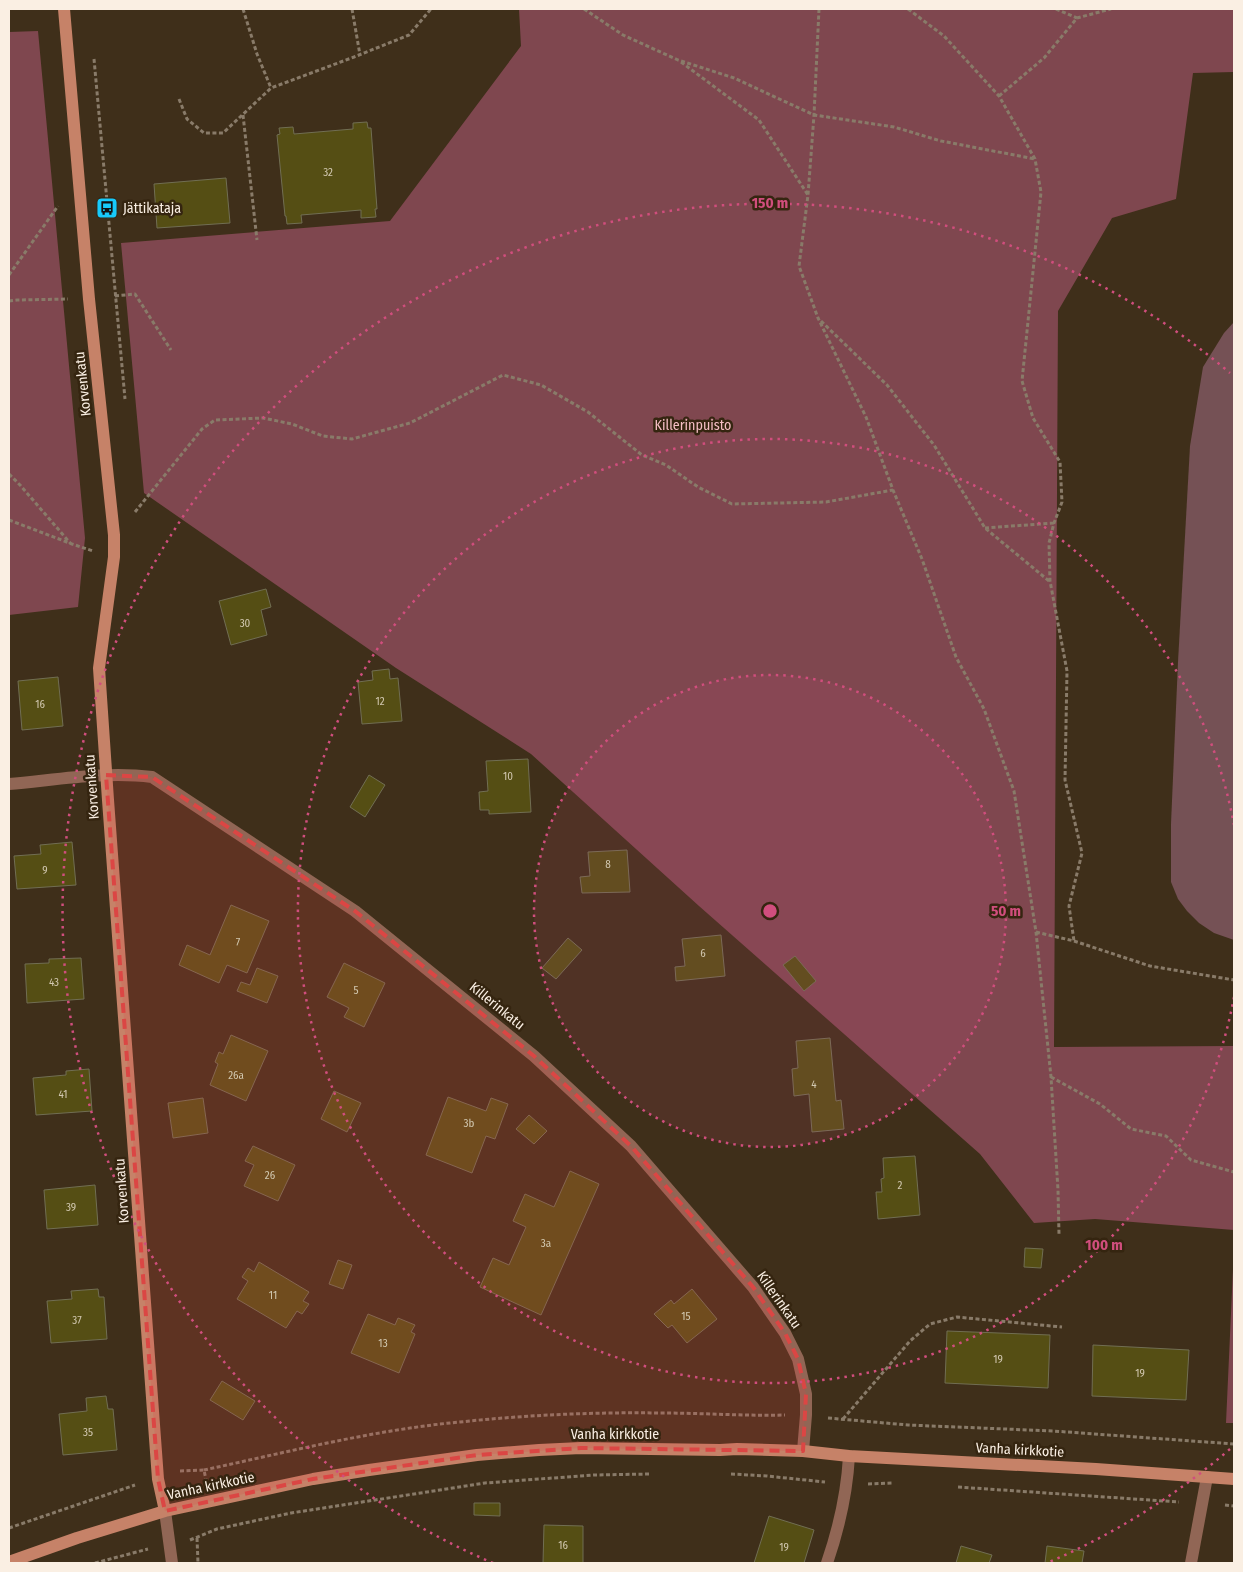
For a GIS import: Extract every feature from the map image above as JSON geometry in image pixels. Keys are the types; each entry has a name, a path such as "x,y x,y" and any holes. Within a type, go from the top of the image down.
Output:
{"street":[{"name":"Korvenkatu","path":"64,9 89,299 114,535 114,557 99,668 158,1478 165,1511 172,1563"},
{"name":"Killerinkatu","path":"9,784 106,775 130,774 152,777 356,911 534,1056 631,1146 753,1287 786,1333 798,1359 806,1394 803,1451"},
{"name":"Vanha kirkkotie","path":"9,1562 77,1538 165,1511 313,1479 477,1455 581,1448 720,1450 737,1448 1234,1479"},
{"path":"827,1563 842,1513 849,1456"},
{"path":"1191,1563 1207,1477"}],"path":[{"path":"243,9 257,54 271,88"},
{"path":"352,9 360,55"},
{"path":"179,99 187,119 204,133 224,133 271,88 409,35 431,9"},
{"path":"584,9 623,34 678,60 734,78 814,116 894,127 941,141 1035,159"},
{"path":"818,9 814,116 808,195 799,266 818,318 866,416 893,490 922,559 956,657 984,709 1014,791 1036,932 1051,1077 1059,1234"},
{"path":"908,9 944,36 999,96 1035,159 1041,192 1022,381 1033,418 1060,462 1062,502 1049,543 1050,581 1068,671 1065,780 1082,853 1068,906 1074,941"},
{"path":"1056,9 1077,18"},
{"path":"999,96 1044,58 1077,18 1112,9"},
{"path":"93,56 125,404"},
{"path":"678,60 759,120 808,195"},
{"path":"243,114 257,240"},
{"path":"9,274 78,177"},
{"path":"115,296 135,294 171,350"},
{"path":"9,301 89,299"},
{"path":"818,318 887,385 934,445 985,528 1050,581"},
{"path":"135,512 202,429 215,420 263,418 292,424 323,436 352,439 410,423 503,375 541,385 588,412 642,455 666,465 698,487 732,504 826,502 893,490"},
{"path":"9,474 72,544"},
{"path":"134,502 136,521"},
{"path":"9,520 72,544 114,557"},
{"path":"985,528 1054,524"},
{"path":"1036,932 1074,941 1150,966 1234,980"},
{"path":"1051,1077 1100,1104 1131,1129 1166,1136 1191,1160 1234,1172"},
{"path":"843,1420 910,1341 930,1324 957,1317 1062,1327"},
{"path":"95,1563 136,1551 197,1538 217,1529 291,1513 485,1483 594,1475 652,1474"},
{"path":"728,1474 847,1484 895,1483"},
{"path":"9,1528 158,1478"},
{"path":"954,1487 1234,1506"},
{"path":"197,1538 198,1563"}],"highlighted area":[{"path":"106,775 152,777 355,911 534,1056 631,1146 753,1287 785,1333 798,1359 806,1394 803,1451 581,1448 477,1455 313,1479 165,1511 158,1479"}],"shaded area":[{"path":"1234,322 1234,940 1214,933 1199,923 1178,899 1171,882 1171,824 1190,446 1203,367 1224,333"}],"green space":[{"name":"Killerinpuisto","path":"519,9 1234,9 1234,72 1193,73 1176,199 1112,218 1058,311 1054,1047 1234,1046 1234,1230 1095,1219 1034,1223 980,1154 699,906 531,754 396,668 144,493 121,243 390,221 521,46"},
{"path":"38,31 85,538 78,607 9,615 9,32"},
{"path":"1234,1247 1234,1423 1226,1423"}],"building":[{"path":"367,122 368,128 371,128 376,217 361,218 361,210 301,215 302,223 287,224 277,135 280,134 279,128 293,127 294,134 353,129 353,123"},
{"path":"226,178 230,223 157,228 154,184"},
{"path":"266,589 271,607 261,610 267,635 231,645 219,601"},
{"path":"389,669 390,679 398,678 402,721 362,724 358,682 373,680 372,671"},
{"path":"58,677 63,726 22,730 18,681"},
{"path":"528,759 531,812 489,814 489,810 480,810 479,792 488,791 486,761"},
{"path":"369,775 385,785 365,817 350,807"},
{"path":"72,842 76,885 17,889 14,856 41,854 40,845"},
{"path":"627,850 630,892 582,893 580,877 590,876 588,852"},
{"path":"231,905 269,921 247,973 227,965 219,983 179,965 187,945 210,955"},
{"path":"721,935 725,976 676,981 675,967 685,966 682,939"},
{"path":"568,938 582,950 556,979 542,968"},
{"path":"795,956 816,981 804,991 783,965"},
{"path":"81,958 84,999 27,1003 25,964 49,963 49,959"},
{"path":"344,963 385,983 364,1027 344,1017 349,1008 327,997"},
{"path":"257,968 278,976 267,1003 237,991 241,982 250,985"},
{"path":"231,1035 268,1051 246,1101 210,1085 218,1064 215,1062 219,1052 223,1054"},
{"path":"830,1038 836,1101 841,1100 844,1129 812,1132 809,1094 794,1096 792,1069 798,1068 796,1041"},
{"path":"89,1069 92,1111 36,1115 33,1078 66,1075 66,1071"},
{"path":"334,1091 361,1103 347,1132 321,1119"},
{"path":"448,1097 486,1111 491,1098 508,1104 495,1139 486,1136 472,1173 426,1155"},
{"path":"203,1098 208,1133 173,1138 168,1103"},
{"path":"529,1115 547,1131 534,1144 516,1129"},
{"path":"253,1146 295,1165 278,1201 244,1186 254,1165 245,1161"},
{"path":"915,1156 920,1215 878,1219 876,1192 882,1192 881,1179 884,1178 883,1158"},
{"path":"570,1171 599,1184 541,1315 480,1287 493,1258 509,1265 526,1227 513,1221 525,1194 554,1207"},
{"path":"95,1185 98,1225 47,1229 44,1190"},
{"path":"1025,1248 1043,1249 1041,1268 1024,1267"},
{"path":"338,1260 352,1265 343,1289 329,1284"},
{"path":"259,1262 309,1292 303,1301 309,1304 302,1314 297,1311 286,1328 237,1299 248,1281 242,1277 248,1268 254,1272"},
{"path":"98,1289 99,1297 104,1297 107,1339 51,1343 47,1301 72,1299 71,1291"},
{"path":"692,1289 717,1319 687,1343 672,1325 668,1328 654,1314 671,1300 674,1304"},
{"path":"368,1314 395,1325 398,1318 415,1325 411,1332 415,1334 399,1373 351,1353"},
{"path":"947,1331 1050,1335 1048,1388 945,1383"},
{"path":"1093,1345 1189,1350 1186,1400 1092,1396"},
{"path":"222,1381 255,1401 243,1420 210,1400"},
{"path":"106,1396 108,1409 113,1409 117,1450 63,1455 59,1414 87,1411 86,1398"},
{"path":"474,1503 500,1503 500,1516 474,1515"},
{"path":"769,1516 814,1530 804,1563 754,1563"},
{"path":"544,1525 583,1526 583,1563 543,1563"},
{"path":"961,1546 992,1555 989,1563 956,1563"},
{"path":"1047,1546 1084,1551 1082,1563 1045,1563"}],"place":[{"name":"Jättikataja","path":"107,208"}]}
